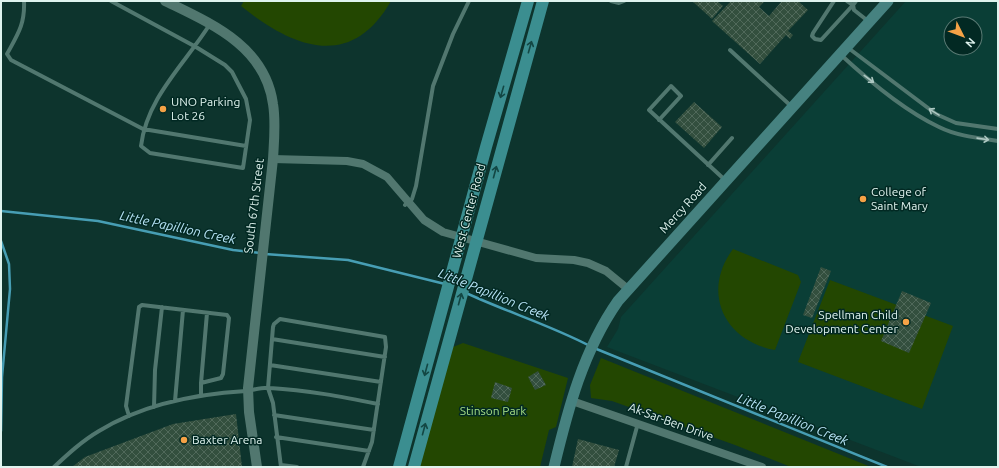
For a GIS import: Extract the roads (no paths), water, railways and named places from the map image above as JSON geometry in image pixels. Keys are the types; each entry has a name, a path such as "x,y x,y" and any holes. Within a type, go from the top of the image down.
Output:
{"main road":[{"name":"West Center Road","path":"399,467 470,205 528,1"},
{"name":"West Center Road","path":"414,467 543,1"},
{"name":"Mercy Road","path":"554,467 579,377 589,351 606,318 628,289 888,1"}],"street":[{"name":"South 67th Street","path":"165,1 224,31 242,45 265,78 274,110 273,159 267,201 248,391 257,467"},
{"path":"273,159 347,161 363,164 386,177 407,204 427,222 443,232 536,258 574,260 588,263 606,271 628,289"},
{"name":"Ak-Sar-Ben Drive","path":"572,401 762,467"}],"lane":[{"path":"24,1 24,17 18,35 7,54 9,57 143,129 246,146"},
{"path":"111,1 196,47 225,65 232,72 246,99 250,120 243,168 150,153 141,146 143,129 165,84 196,47 210,24"},
{"path":"407,204 412,199 416,186 433,86 453,34 469,1"},
{"path":"611,1 619,3 624,1"},
{"path":"834,1 813,33 812,36 815,39 821,40 855,3"},
{"path":"847,1 855,3"},
{"path":"855,3 854,10 869,22"},
{"path":"730,50 740,61 792,107"},
{"path":"843,50 936,114 956,123 998,128"},
{"path":"843,50 861,73 916,114 939,128 967,137 998,141"},
{"path":"659,120 681,96 671,86 649,110 659,120 725,181"},
{"path":"708,165 732,138"},
{"path":"129,416 126,406 138,307 142,305 227,315 229,318 221,378 201,383"},
{"path":"154,407 155,370 162,307"},
{"path":"175,401 183,310"},
{"path":"201,396 201,376 207,312"},
{"path":"297,467 281,466 274,415 268,388 274,324 280,319 386,338 382,382 374,430 363,467"},
{"path":"272,339 385,357"},
{"path":"270,365 382,382"},
{"path":"54,467 77,447 98,432 129,416 175,401 224,392 268,388 316,393 378,404"},
{"path":"274,415 374,430"},
{"path":"626,467 638,423"},
{"path":"276,437 369,451"}],"waterway":[{"name":"Little Papillion Creek","path":"1,211 98,221 233,250 260,253"},
{"path":"1,241 9,264 10,289 2,377 1,431"},
{"name":"Little Papillion Creek","path":"265,254 348,260 445,284"},
{"name":"Little Papillion Creek","path":"466,293 575,338 590,346"},
{"name":"Little Papillion Creek","path":"594,348 887,467"}],"place":[{"name":"UNO Parking Lot 26","path":"163,109"},
{"name":"College of Saint Mary","path":"863,199"},
{"name":"Spellman Child Development Center","path":"906,322"},
{"name":"Baxter Arena","path":"184,440"}],"park label":[{"name":"Stinson Park","path":"493,411"}]}
